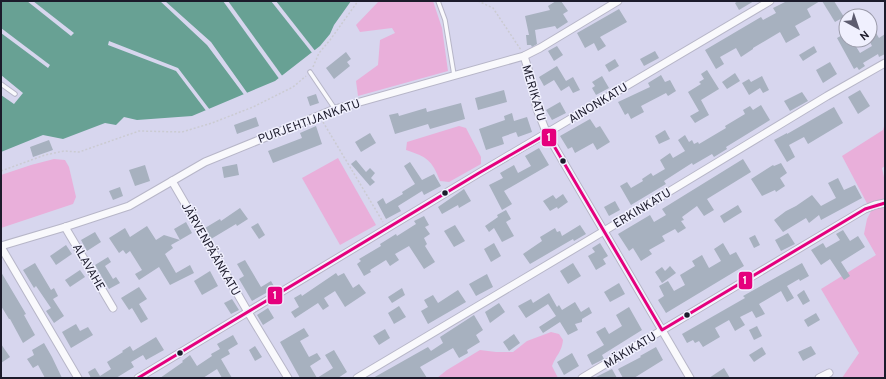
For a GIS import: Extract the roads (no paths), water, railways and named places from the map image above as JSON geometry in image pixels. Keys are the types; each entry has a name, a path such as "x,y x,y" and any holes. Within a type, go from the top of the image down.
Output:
{"street":[{"name":"PURJEHTIJANKATU","path":"1,247 129,206 205,162 335,109 524,56 618,1"},
{"name":"AINONKATU","path":"138,378 386,228 770,1"},
{"name":"MERIKATU","path":"524,56 537,109 547,134 690,378"},
{"name":"ERKINKATU","path":"357,378 827,96 885,63"},
{"name":"JÄRVENPÄÄNKATU","path":"172,181 288,378"},
{"name":"MÄKIKATU","path":"582,378 865,210 875,205 885,203"},
{"name":"ALAVAHE","path":"65,226 113,308"},
{"path":"1,247 78,378"},
{"path":"819,378 829,373"}],"lane":[{"path":"438,1 445,20 454,75"},
{"path":"310,72 335,109"},
{"path":"1,84 15,94"}]}
